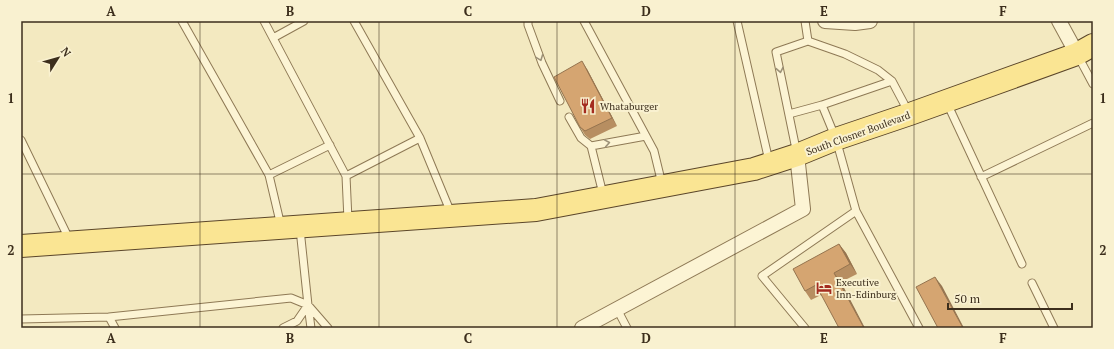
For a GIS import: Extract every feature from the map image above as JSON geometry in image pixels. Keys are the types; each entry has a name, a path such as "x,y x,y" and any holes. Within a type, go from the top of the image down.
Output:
{"main road":[{"name":"South Closner Boulevard","path":"797,155 836,139 910,114 1085,50"},
{"path":"21,246 536,210 754,169 797,155"}],"street":[{"path":"825,21 870,21"},
{"path":"1059,21 1085,50"},
{"name":"South Closner Boulevard","path":"582,328 803,209 797,155"}],"lane":[{"path":"182,21 269,175 291,227 308,305 311,328"},
{"path":"264,21 346,176 348,223"},
{"path":"273,38 304,21"},
{"path":"354,21 420,138 452,216"},
{"path":"528,21 528,25 542,63 560,101"},
{"path":"584,21 654,151 662,186"},
{"path":"737,21 769,164"},
{"path":"805,21 808,41"},
{"path":"797,155 776,52 808,41 845,54 878,70 892,81 910,114"},
{"path":"1085,50 1093,84"},
{"path":"789,114 892,81"},
{"path":"946,101 1022,264"},
{"path":"822,104 836,139 856,210 919,328"},
{"path":"569,117 581,138 591,146 603,197"},
{"path":"981,177 1093,124"},
{"path":"591,146 646,136"},
{"path":"346,176 420,138"},
{"path":"21,140 71,242"},
{"path":"269,175 330,146"},
{"path":"805,328 762,276 856,210"},
{"path":"1032,283 1054,328"},
{"path":"21,319 109,317 291,298 308,305 328,328"},
{"path":"283,328 297,321 308,305"},
{"path":"617,310 627,328"},
{"path":"109,317 115,328"}],"building":[{"name":"Whataburger","path":"582,61 612,118 585,131 580,127 554,77"},
{"name":"Executive Inn-Edinburg","path":"839,244 850,264 834,273 864,328 839,328 816,285 805,291 793,269"},
{"name":"Executive Inn-Edinburg","path":"935,277 963,328 938,328 916,287"}],"place":[{"name":"Whataburger","path":"588,106"},
{"name":"Executive Inn-Edinburg","path":"824,288"}]}
